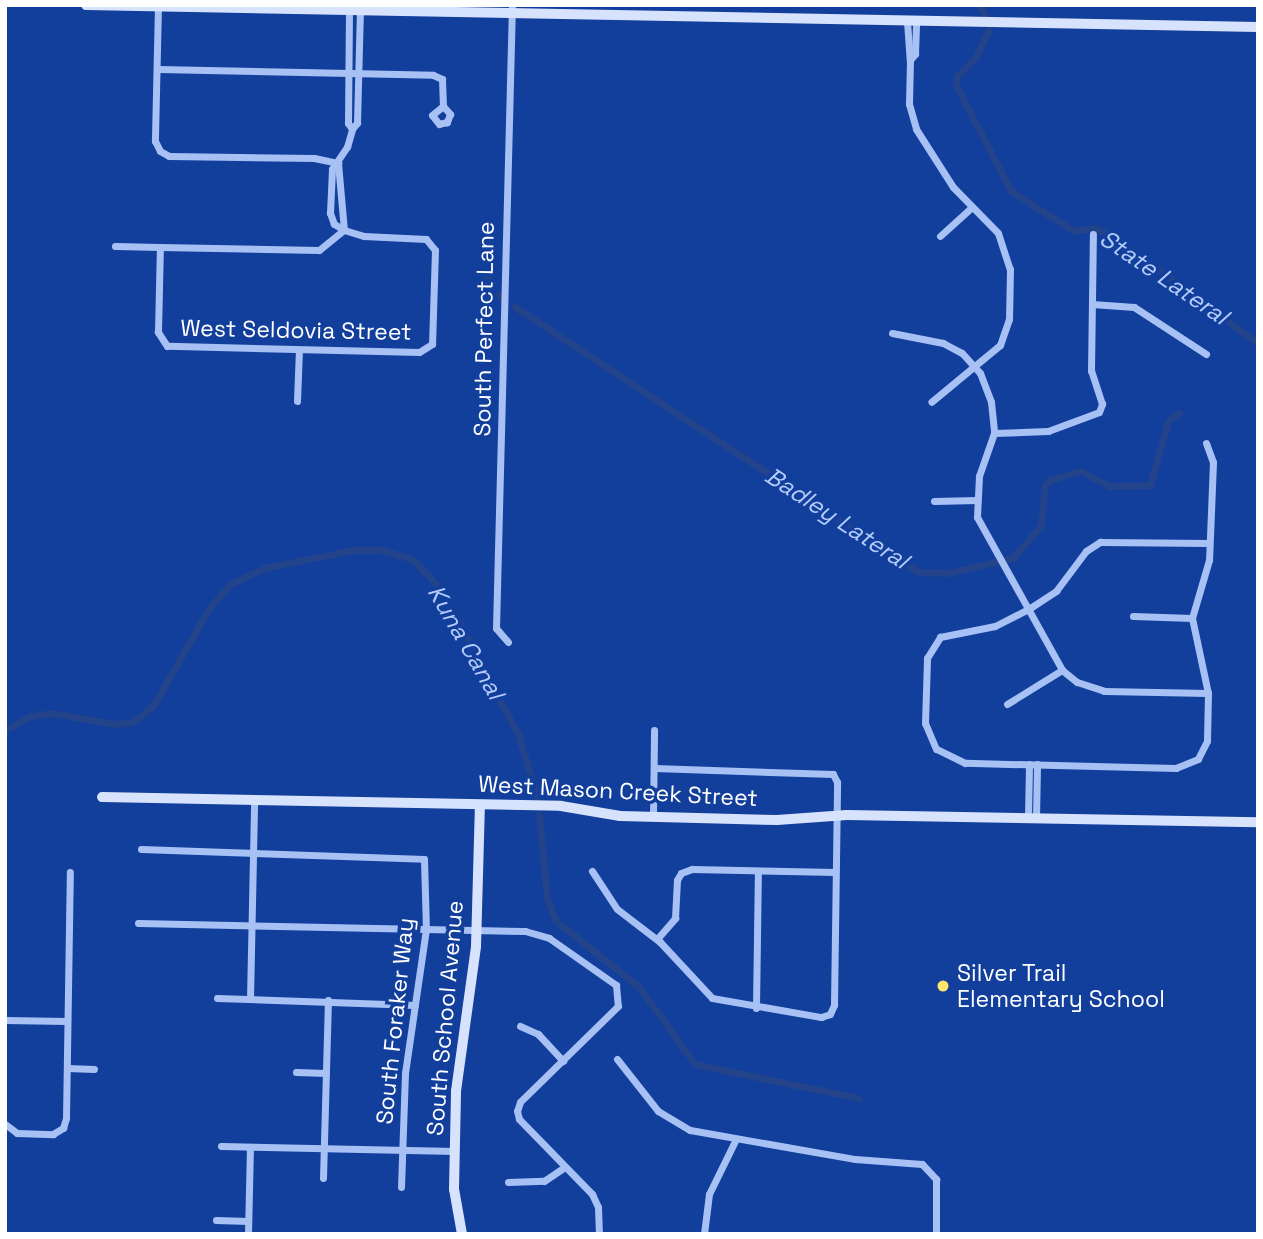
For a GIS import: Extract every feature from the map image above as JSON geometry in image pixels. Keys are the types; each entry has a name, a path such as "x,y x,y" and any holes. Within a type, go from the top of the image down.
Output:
{"street":[{"path":"86,5 511,9 911,21 1258,27"},
{"path":"158,6 155,141 160,151 169,156 314,158 338,163"},
{"path":"352,129 348,123 354,9"},
{"path":"115,246 319,250 344,230 334,224 330,213 332,169 338,163 357,123 358,74 354,9"},
{"name":"South Perfect Lane","path":"508,642 496,628 511,9"},
{"path":"911,21 906,54 910,60 909,104 916,129 929,155 972,207 998,233 1010,268 1009,319 1000,345 976,368 931,402"},
{"path":"158,69 433,75 444,85 443,106"},
{"path":"940,236 972,207"},
{"name":"West Seldovia Street","path":"160,247 158,332 161,343 173,347 419,352 430,347 435,250 431,242 364,236 344,230"},
{"path":"994,433 1048,430 1099,412 1102,404 1091,370 1093,234"},
{"path":"1092,304 1134,307 1206,354"},
{"path":"892,333 943,343 976,368 992,402 994,433 979,476 977,517 1001,567 1062,670 1093,689 1208,693"},
{"path":"297,401 299,350"},
{"path":"1206,443 1213,462 1209,559 1192,618 1208,693 1207,741 1198,759 1177,768 965,763 936,749 925,723 927,658 933,644 951,632 995,626 1027,610 1056,591 1086,551 1100,542 1209,543"},
{"path":"934,501 977,500"},
{"path":"1133,616 1192,618"},
{"path":"1007,704 1062,670"},
{"path":"653,817 654,730"},
{"path":"1032,818 1033,764"},
{"path":"592,871 617,909 657,939 712,998 756,1008 821,1017 830,1014 834,1005 836,815 833,774 654,768"},
{"name":"West Mason Creek Street","path":"102,797 561,806 653,817 777,820 836,815 1258,822"},
{"path":"250,999 254,800"},
{"name":"South School Avenue","path":"462,1234 454,1200 456,1091 477,930 480,804"},
{"path":"141,849 253,852"},
{"name":"South Foraker Way","path":"253,852 424,859 426,929 405,1073 401,1187"},
{"path":"756,1008 758,871"},
{"path":"5,1124 17,1133 53,1134 63,1128 67,1068 70,872"},
{"path":"657,939 674,918 677,880 681,873 835,872"},
{"path":"138,923 525,931 549,938 616,985 620,999 615,1011 520,1102 517,1111 519,1119 565,1167 598,1207 599,1234"},
{"path":"217,998 415,1005"},
{"path":"323,1178 328,1000"},
{"path":"5,1020 67,1021"},
{"path":"520,1026 538,1034 563,1061"},
{"path":"617,1059 670,1120 697,1132 855,1159 922,1164 936,1179 936,1234"},
{"path":"67,1068 94,1069"},
{"path":"296,1072 326,1073"},
{"path":"704,1234 709,1194 736,1139"},
{"path":"221,1146 455,1151"},
{"path":"248,1234 250,1147"},
{"path":"508,1182 544,1181 565,1167"},
{"path":"216,1220 248,1221"}],"waterway":[{"name":"State Lateral","path":"979,5 985,16"},
{"name":"State Lateral","path":"989,29 976,57 957,76 956,85 1011,191 1074,231 1095,228 1114,237 1258,343"},
{"name":"Badley Lateral","path":"485,275 491,282"},
{"name":"Badley Lateral","path":"515,307 919,572 948,573 1013,558 1041,525 1045,485 1050,480 1080,471 1110,486 1150,485 1168,421 1179,413"},
{"name":"Kuna Canal","path":"5,730 31,716 52,713 115,724 133,722 153,706 210,607 231,584 264,568 353,550 383,550 413,560 442,590 518,734 537,796"},
{"name":"Kuna Canal","path":"539,815 547,898 555,920 639,987 695,1064 858,1098"}],"place":[{"name":"Silver Trail Elementary School","path":"943,986"}]}
